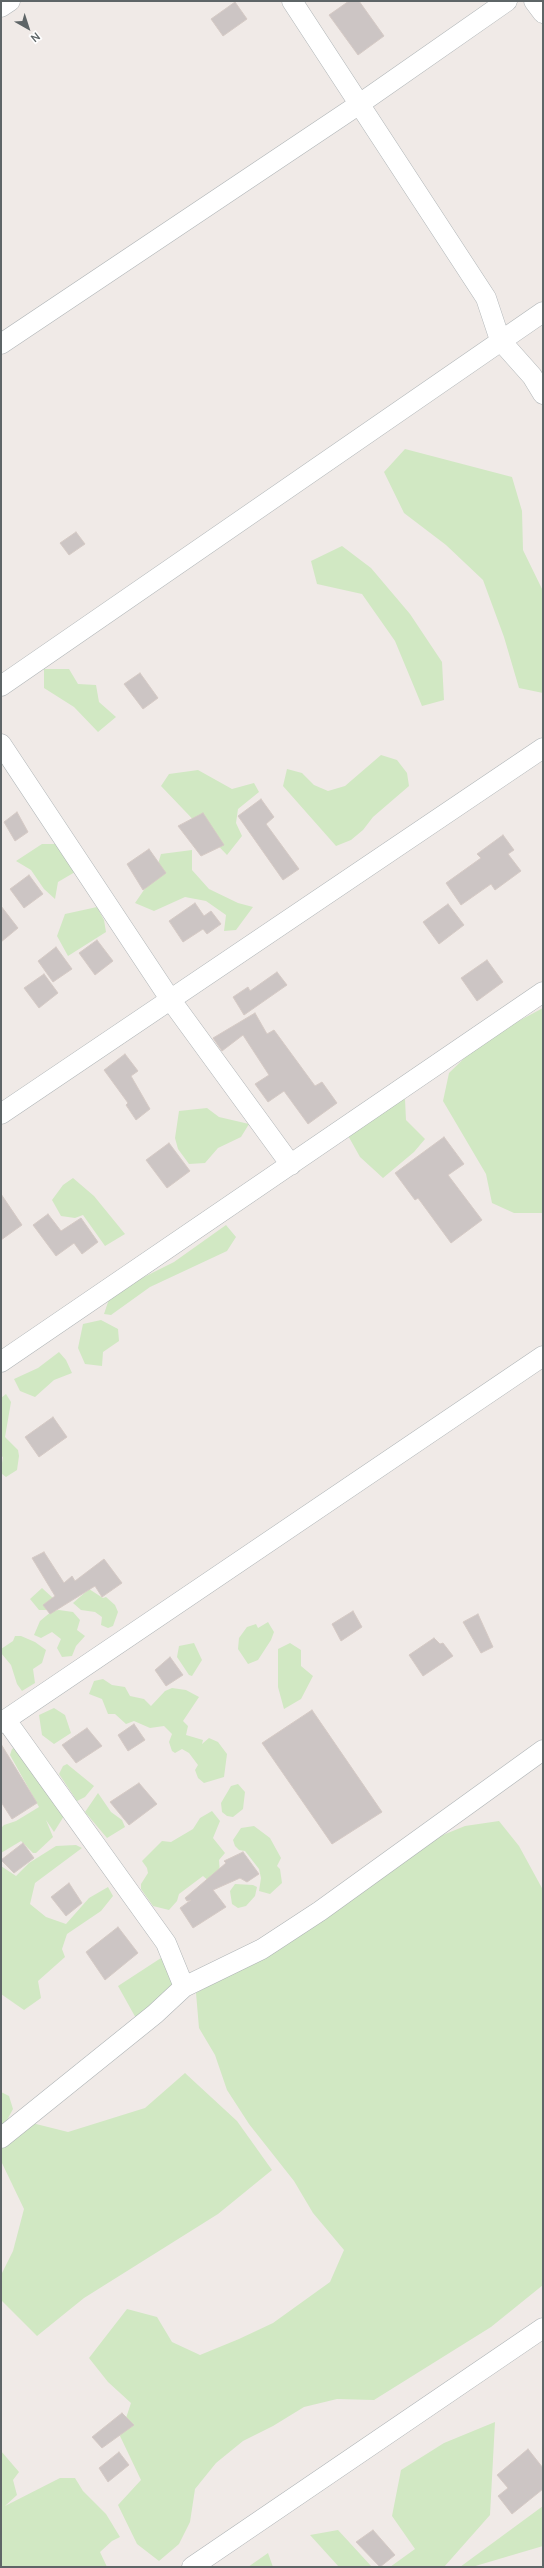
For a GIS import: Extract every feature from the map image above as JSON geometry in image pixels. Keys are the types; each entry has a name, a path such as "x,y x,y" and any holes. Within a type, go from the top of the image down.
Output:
{"street":[{"path":"1,7 10,1"},
{"path":"292,1 358,105 486,298 500,340 532,376 543,394"},
{"path":"1,344 358,105 506,1"},
{"path":"534,1 543,13"},
{"path":"1,686 500,340 543,312"},
{"path":"1,744 170,999 291,1165"},
{"path":"1,1114 543,748"},
{"path":"1,1362 543,992"},
{"path":"184,1987 166,1943 4,1722 543,1356"},
{"path":"1,2138 155,2014 184,1987 262,1949 314,1915 543,1750"},
{"path":"192,2567 543,2328"}],"green space":[{"path":"405,449 512,477 522,511 523,550 543,591 543,693 519,688 504,637 483,580 446,545 404,513 384,472"},
{"path":"342,546 371,568 410,614 442,662 444,700 422,706 395,641 362,594 317,584 311,561"},
{"path":"44,669 69,669 78,684 96,685 99,702 116,717 98,732 74,707 44,688"},
{"path":"381,755 397,760 407,773 409,786 373,817 363,830 351,840 336,846 283,786 287,769 302,773 314,785 328,791 345,786"},
{"path":"198,770 232,789 254,783 259,792 238,809 236,823 242,836 227,855 161,786 169,774"},
{"path":"42,844 56,844 75,872 58,882 55,899 44,889 31,870 16,861"},
{"path":"192,850 192,870 209,889 238,903 253,907 236,930 224,931 226,915 206,901 185,897 154,911 135,903 155,874 161,854"},
{"path":"97,907 104,920 106,932 68,956 57,936 65,914"},
{"path":"543,1008 543,1213 514,1213 492,1203 486,1174 443,1101 449,1073 483,1040"},
{"path":"405,1099 406,1120 425,1139 414,1152 383,1178 360,1157 346,1132 373,1108"},
{"path":"207,1108 219,1117 249,1124 241,1137 218,1148 205,1163 189,1164 178,1149 175,1138 179,1111"},
{"path":"73,1178 94,1196 125,1234 105,1246 83,1215 75,1218 61,1216 52,1200 63,1185"},
{"path":"226,1225 236,1237 227,1251 150,1287 111,1315 104,1314 109,1299 134,1282 174,1262"},
{"path":"101,1320 118,1329 119,1341 103,1352 102,1366 85,1364 78,1348 83,1324"},
{"path":"59,1352 66,1360 72,1373 54,1380 35,1397 20,1391 14,1379 38,1368"},
{"path":"6,1394 11,1402 5,1437 18,1450 19,1456 17,1470 6,1477 2,1474 1,1469 3,1457 1,1456 1,1398"},
{"path":"42,1588 54,1599 49,1610 39,1610 30,1599"},
{"path":"89,1589 103,1598 106,1597 115,1605 118,1612 113,1626 108,1628 101,1625 102,1617 95,1612 81,1610 73,1603"},
{"path":"59,1610 73,1612 80,1620 77,1630 85,1636 76,1646 72,1656 62,1657 57,1648 61,1639 52,1632 41,1638 34,1635 40,1621 52,1611"},
{"path":"268,1622 274,1632 271,1640 258,1660 248,1664 238,1649 239,1638 247,1627 256,1624 258,1628"},
{"path":"15,1636 21,1636 35,1642 46,1650 42,1663 33,1669 35,1683 22,1691 17,1684 11,1665 1,1653 1,1649 13,1641"},
{"path":"194,1643 202,1660 192,1676 189,1675 177,1657 179,1646"},
{"path":"290,1643 301,1650 301,1666 313,1676 301,1699 284,1709 278,1687 278,1649"},
{"path":"103,1679 112,1685 125,1687 130,1696 144,1699 151,1706 165,1691 172,1688 186,1690 199,1697 183,1721 188,1726 186,1735 203,1740 202,1744 209,1738 218,1742 227,1754 224,1777 204,1783 198,1778 195,1770 198,1765 189,1753 182,1749 175,1753 172,1751 169,1742 172,1734 164,1726 150,1728 134,1721 126,1724 115,1714 108,1714 102,1699 89,1694 94,1681"},
{"path":"54,1708 65,1715 71,1733 54,1744 42,1735 39,1715"},
{"path":"18,1746 53,1793 50,1799 58,1801 64,1816 54,1832 46,1820 53,1837 36,1853 33,1853 21,1841 1,1853 1,1828 39,1807 10,1755 12,1749"},
{"path":"67,1764 94,1786 85,1797 77,1801 59,1774 63,1766"},
{"path":"238,1784 245,1792 243,1809 233,1817 227,1816 222,1812 221,1803 231,1786"},
{"path":"98,1793 111,1812 122,1820 125,1827 107,1838 85,1812"},
{"path":"212,1811 220,1821 213,1838 225,1853 219,1860 220,1874 211,1883 203,1876 179,1894 177,1901 169,1910 153,1906 141,1889 141,1884 148,1873 147,1868 142,1861 162,1841 171,1842 193,1829 200,1818"},
{"path":"499,1821 519,1846 543,1890 543,2285 491,2327 374,2400 337,2399 304,2407 273,2426 243,2441 216,2463 195,2489 190,2522 179,2544 159,2561 137,2544 118,2505 141,2480 120,2436 131,2403 108,2382 89,2358 127,2309 157,2317 172,2342 200,2355 239,2339 273,2323 330,2282 344,2250 313,2213 294,2181 249,2124 227,2090 215,2055 199,2028 196,1993 247,1964 438,1837 465,1826"},
{"path":"254,1826 270,1838 281,1858 277,1866 280,1869 282,1883 270,1894 259,1891 261,1878 259,1869 245,1851 239,1850 235,1846 233,1840 241,1828"},
{"path":"76,1845 82,1848 35,1883 30,1904 46,1917 66,1924 89,1898 108,1887 113,1896 101,1911 67,1934 62,1949 65,1957 38,1981 41,1998 24,2010 1,1994 1,1866 16,1876 29,1863 56,1846"},
{"path":"235,1884 253,1885 257,1887 255,1896 246,1906 238,1908 232,1904 230,1891"},
{"path":"161,1958 164,1960 175,1986 161,2018 163,2020 148,2028 137,2020 118,1986"},
{"path":"185,2073 237,2121 272,2170 218,2214 84,2298 37,2336 1,2300 1,2275 13,2251 24,2209 1,2161 1,2147 28,2122 68,2132 145,2108"},
{"path":"1,2092 9,2096 13,2109 6,2122 1,2125"},
{"path":"495,2422 490,2515 444,2567 390,2567 415,2549 392,2516 401,2470 444,2443"},
{"path":"1,2451 19,2472 13,2480 17,2495 5,2506 60,2478 75,2478 83,2491 106,2514 120,2537 112,2541 100,2552 107,2567 1,2567"},
{"path":"543,2506 543,2546 472,2567 460,2567"},
{"path":"338,2530 372,2567 339,2567 310,2535"},
{"path":"268,2553 273,2567 248,2567"}],"building":[{"path":"349,1 359,1 384,36 358,55 329,15"},
{"path":"235,2 247,19 223,36 211,19"},
{"path":"76,532 85,544 69,555 60,543"},
{"path":"140,673 158,698 143,709 124,684"},
{"path":"261,799 274,817 266,824 299,869 283,880 238,816"},
{"path":"17,812 28,832 15,841 4,822"},
{"path":"203,813 224,845 201,856 178,826"},
{"path":"503,835 514,850 508,854 521,871 495,890 491,884 461,905 446,883 481,858 477,854"},
{"path":"149,849 166,873 143,890 127,864"},
{"path":"29,875 43,894 24,908 10,889"},
{"path":"195,903 204,916 211,911 221,924 207,934 203,929 183,942 169,921"},
{"path":"448,904 464,925 439,944 423,922"},
{"path":"1,906 18,928 1,942"},
{"path":"97,940 113,961 95,975 79,953"},
{"path":"56,947 72,969 53,982 38,961"},
{"path":"487,960 503,982 477,1001 461,978"},
{"path":"277,972 287,985 244,1015 233,997 248,987 250,991"},
{"path":"44,974 58,993 39,1008 24,988"},
{"path":"255,1013 267,1034 274,1030 315,1086 322,1082 337,1103 308,1124 284,1091 268,1102 255,1084 269,1075 243,1035 222,1051 213,1038"},
{"path":"125,1054 138,1071 131,1076 150,1109 136,1120 126,1105 128,1103 104,1070"},
{"path":"444,1137 464,1164 448,1175 482,1220 451,1243 418,1198 415,1200 395,1173"},
{"path":"169,1143 190,1171 167,1188 146,1160"},
{"path":"1,1194 22,1225 1,1240"},
{"path":"48,1214 61,1231 81,1218 98,1242 82,1254 74,1243 56,1256 33,1225"},
{"path":"53,1417 67,1437 39,1457 25,1437"},
{"path":"44,1552 64,1583 72,1576 75,1581 104,1559 122,1583 102,1597 95,1586 50,1614 43,1605 55,1596 32,1558"},
{"path":"353,1611 362,1627 341,1641 332,1624"},
{"path":"478,1614 493,1647 481,1653 463,1622"},
{"path":"434,1638 440,1644 443,1643 453,1656 423,1676 409,1655"},
{"path":"170,1657 183,1675 166,1686 155,1670"},
{"path":"312,1710 382,1812 332,1844 262,1743"},
{"path":"134,1724 145,1740 128,1751 118,1735"},
{"path":"87,1728 102,1746 76,1763 62,1745"},
{"path":"1,1744 37,1803 12,1819 1,1802"},
{"path":"139,1783 157,1804 129,1825 110,1802"},
{"path":"23,1843 34,1858 14,1873 1,1860"},
{"path":"243,1852 259,1874 247,1882 240,1878 213,1890 226,1907 193,1928 180,1908 191,1900 187,1901 185,1898 226,1863 224,1861"},
{"path":"69,1883 82,1903 66,1916 51,1897"},
{"path":"118,1927 138,1953 105,1980 86,1952"},
{"path":"122,2413 134,2425 102,2448 92,2437"},
{"path":"528,2449 543,2468 543,2489 512,2514 498,2496 508,2488 497,2475"},
{"path":"119,2452 129,2465 108,2482 99,2468"},
{"path":"373,2530 395,2555 380,2567 356,2542"}]}
